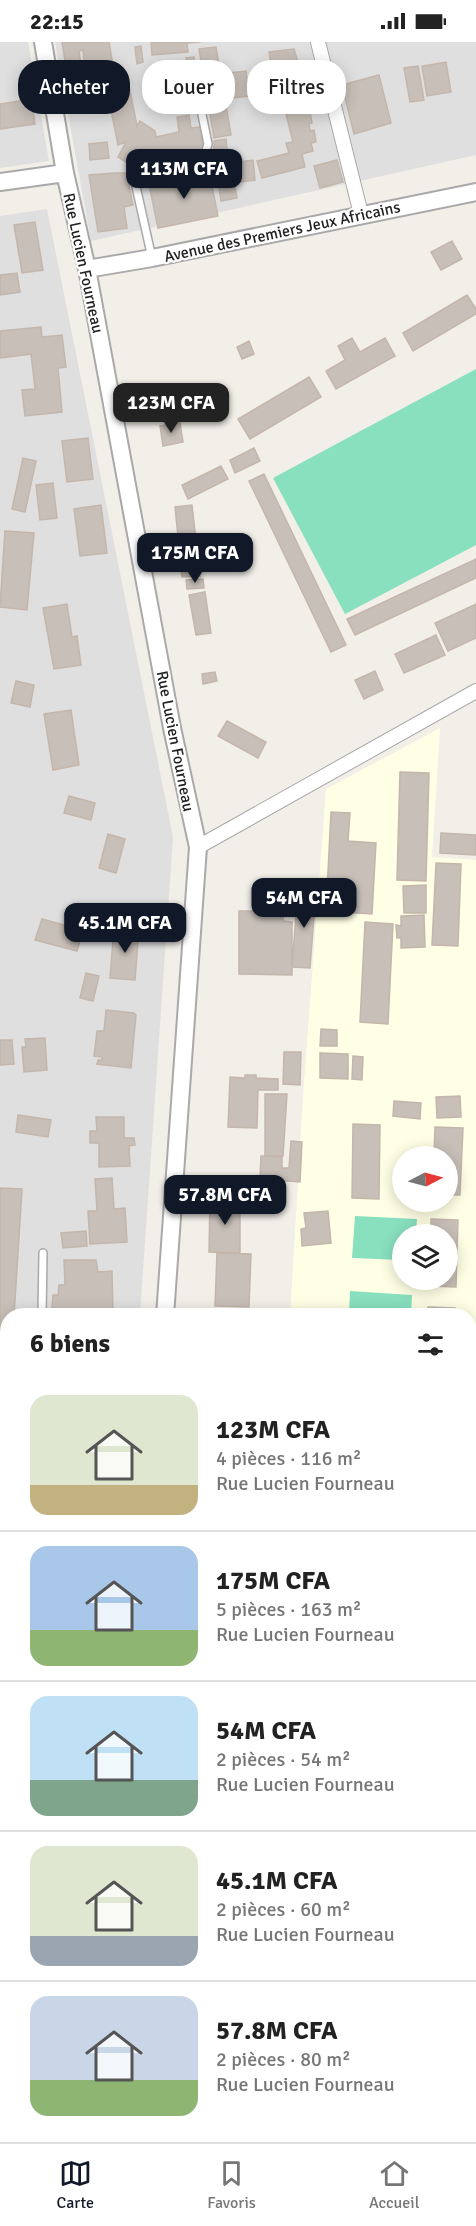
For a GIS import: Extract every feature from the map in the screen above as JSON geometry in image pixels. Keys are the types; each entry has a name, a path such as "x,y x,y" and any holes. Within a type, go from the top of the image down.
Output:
{"street":[{"name":"Rue Lucien Fourneau","path":"43,42 65,173 87,269 172,728 198,847 166,1308"},
{"path":"318,42 361,214"},
{"path":"0,182 65,173"},
{"name":"Avenue des Premiers Jeux Africains","path":"87,269 152,258 476,192"},
{"path":"198,847 476,691"}],"lane":[{"path":"152,258 135,182 142,173 204,157 208,144 202,114"},
{"path":"42,1308 43,1253"}],"shaded area":[{"path":"0,42 28,42 31,60 18,60 18,114 41,114 49,161 0,168"},
{"path":"55,42 476,42 476,155 91,241 68,114 130,114 130,60 58,60"},
{"path":"47,209 173,837 140,1308 0,1308 0,216"},
{"path":"440,728 432,857 476,860 476,1308 290,1308 304,1082 326,789"}],"green space":[{"path":"476,369 476,545 345,614 273,478"},
{"path":"355,1216 417,1219 417,1224 392,1224 392,1260 352,1258"},
{"path":"350,1291 412,1295 411,1308 349,1308"}],"building":[{"path":"62,42 109,42 112,60 84,60 83,50 79,51 80,60 65,60"},
{"path":"151,42 201,42 187,43 188,52 152,55"},
{"path":"141,46 143,60 137,64 135,47"},
{"path":"216,47 218,60 201,60 199,49"},
{"path":"294,49 297,60 270,60 269,52"},
{"path":"446,62 451,92 427,96 422,66"},
{"path":"418,66 424,100 410,102 404,68"},
{"path":"246,71 247,96 235,98 235,72"},
{"path":"379,75 391,123 354,134 346,101 346,84"},
{"path":"130,91 137,126 140,121 155,131 156,137 179,132 177,117 189,115 191,128 200,127 203,151 140,163 135,168 118,157 126,142 118,145 112,114 130,114"},
{"path":"18,101 18,114 34,114 35,124 0,129 0,104"},
{"path":"210,114 227,114 231,135 214,138"},
{"path":"286,114 310,114 310,131 314,130 316,142 311,143 313,151 302,154 305,167 262,178 257,161 289,153 286,143 293,142"},
{"path":"226,139 227,149 214,151 214,141"},
{"path":"107,142 109,158 90,160 89,144"},
{"path":"229,153 237,198 221,201 214,155"},
{"path":"253,160 255,180 241,182 238,162"},
{"path":"337,160 343,182 320,188 314,166"},
{"path":"209,171 218,216 158,228 149,184"},
{"path":"126,173 133,205 124,207 127,228 98,232 89,175"},
{"path":"35,222 43,270 22,273 14,225"},
{"path":"452,241 462,259 441,270 431,252"},
{"path":"17,273 20,292 0,295 0,275"},
{"path":"467,295 476,309 476,314 413,351 403,333"},
{"path":"41,327 42,337 62,335 66,367 58,368 62,412 25,416 22,390 35,389 31,354 0,358 0,331"},
{"path":"352,338 360,352 385,338 395,356 336,389 326,371 345,360 338,346"},
{"path":"249,341 254,354 242,359 237,347"},
{"path":"309,377 321,397 250,439 238,419"},
{"path":"180,423 183,442 163,446 160,426"},
{"path":"88,438 93,479 67,482 62,441"},
{"path":"254,448 260,461 235,473 230,460"},
{"path":"23,458 36,461 25,512 12,509"},
{"path":"221,466 228,479 188,499 182,485"},
{"path":"264,474 346,645 331,652 249,481"},
{"path":"53,483 57,518 40,520 36,485"},
{"path":"101,505 107,553 80,556 74,509"},
{"path":"192,505 200,576 182,577 175,507"},
{"path":"5,531 34,533 27,610 0,607"},
{"path":"476,559 476,578 355,635 347,619"},
{"path":"203,579 204,588 187,589 186,580"},
{"path":"205,592 211,633 196,635 189,595"},
{"path":"67,604 72,637 77,636 81,665 54,669 43,608"},
{"path":"476,604 476,638 448,651 435,623"},
{"path":"436,635 445,655 404,673 395,654"},
{"path":"375,671 383,690 364,699 355,680"},
{"path":"215,672 217,681 203,684 202,674"},
{"path":"16,681 34,685 30,707 11,703"},
{"path":"71,710 79,765 53,770 44,714"},
{"path":"227,721 266,742 258,758 218,736"},
{"path":"400,772 429,773 426,881 397,880"},
{"path":"69,796 95,803 91,820 64,813"},
{"path":"331,812 350,813 348,841 376,843 372,914 326,911"},
{"path":"441,833 476,835 476,855 440,853"},
{"path":"108,834 125,839 116,873 99,868"},
{"path":"436,863 461,864 458,946 432,945"},
{"path":"426,885 426,913 404,913 403,886"},
{"path":"298,890 316,891 310,968 292,967"},
{"path":"239,911 283,911 283,921 292,922 292,975 239,974"},
{"path":"424,915 425,947 401,948 401,938 397,938 396,925 401,926 401,916"},
{"path":"42,919 83,930 77,951 35,940"},
{"path":"365,922 393,924 388,1024 360,1022"},
{"path":"114,927 139,929 135,980 110,978"},
{"path":"86,973 99,976 93,1001 80,998"},
{"path":"106,1010 136,1015 131,1068 97,1064 102,1057 94,1056 97,1031 104,1031"},
{"path":"321,1029 337,1030 337,1046 320,1046"},
{"path":"45,1038 47,1070 24,1072 22,1047 26,1047 25,1039"},
{"path":"0,1040 12,1040 14,1064 0,1065"},
{"path":"284,1052 301,1052 300,1085 283,1084"},
{"path":"320,1053 348,1054 348,1079 320,1078"},
{"path":"353,1056 363,1057 362,1080 352,1079"},
{"path":"245,1075 278,1079 278,1090 258,1090 257,1128 228,1127 230,1077 245,1078"},
{"path":"265,1094 287,1094 283,1156 265,1156"},
{"path":"460,1096 461,1117 437,1118 436,1097"},
{"path":"394,1101 421,1103 420,1119 393,1116"},
{"path":"18,1115 51,1120 48,1137 16,1132"},
{"path":"96,1117 124,1117 124,1138 134,1138 135,1145 129,1146 130,1166 99,1167 99,1143 90,1143 90,1131 97,1131"},
{"path":"353,1124 380,1125 379,1199 352,1198"},
{"path":"435,1127 463,1128 460,1195 458,1195 458,1146 434,1146"},
{"path":"291,1141 302,1142 300,1182 260,1179 261,1156 282,1157 282,1168 289,1168"},
{"path":"112,1178 114,1209 125,1208 127,1242 90,1244 88,1211 97,1211 95,1179"},
{"path":"0,1188 22,1189 15,1308 0,1308"},
{"path":"210,1200 240,1200 240,1253 209,1252"},
{"path":"328,1211 331,1243 302,1246 301,1229 306,1228 304,1213"},
{"path":"431,1219 458,1220 458,1224 431,1224"},
{"path":"86,1231 87,1246 63,1248 61,1233"},
{"path":"217,1253 251,1254 249,1307 215,1306"},
{"path":"64,1260 96,1260 98,1272 112,1271 113,1308 52,1308 53,1295 58,1295 59,1285 65,1285"}]}
